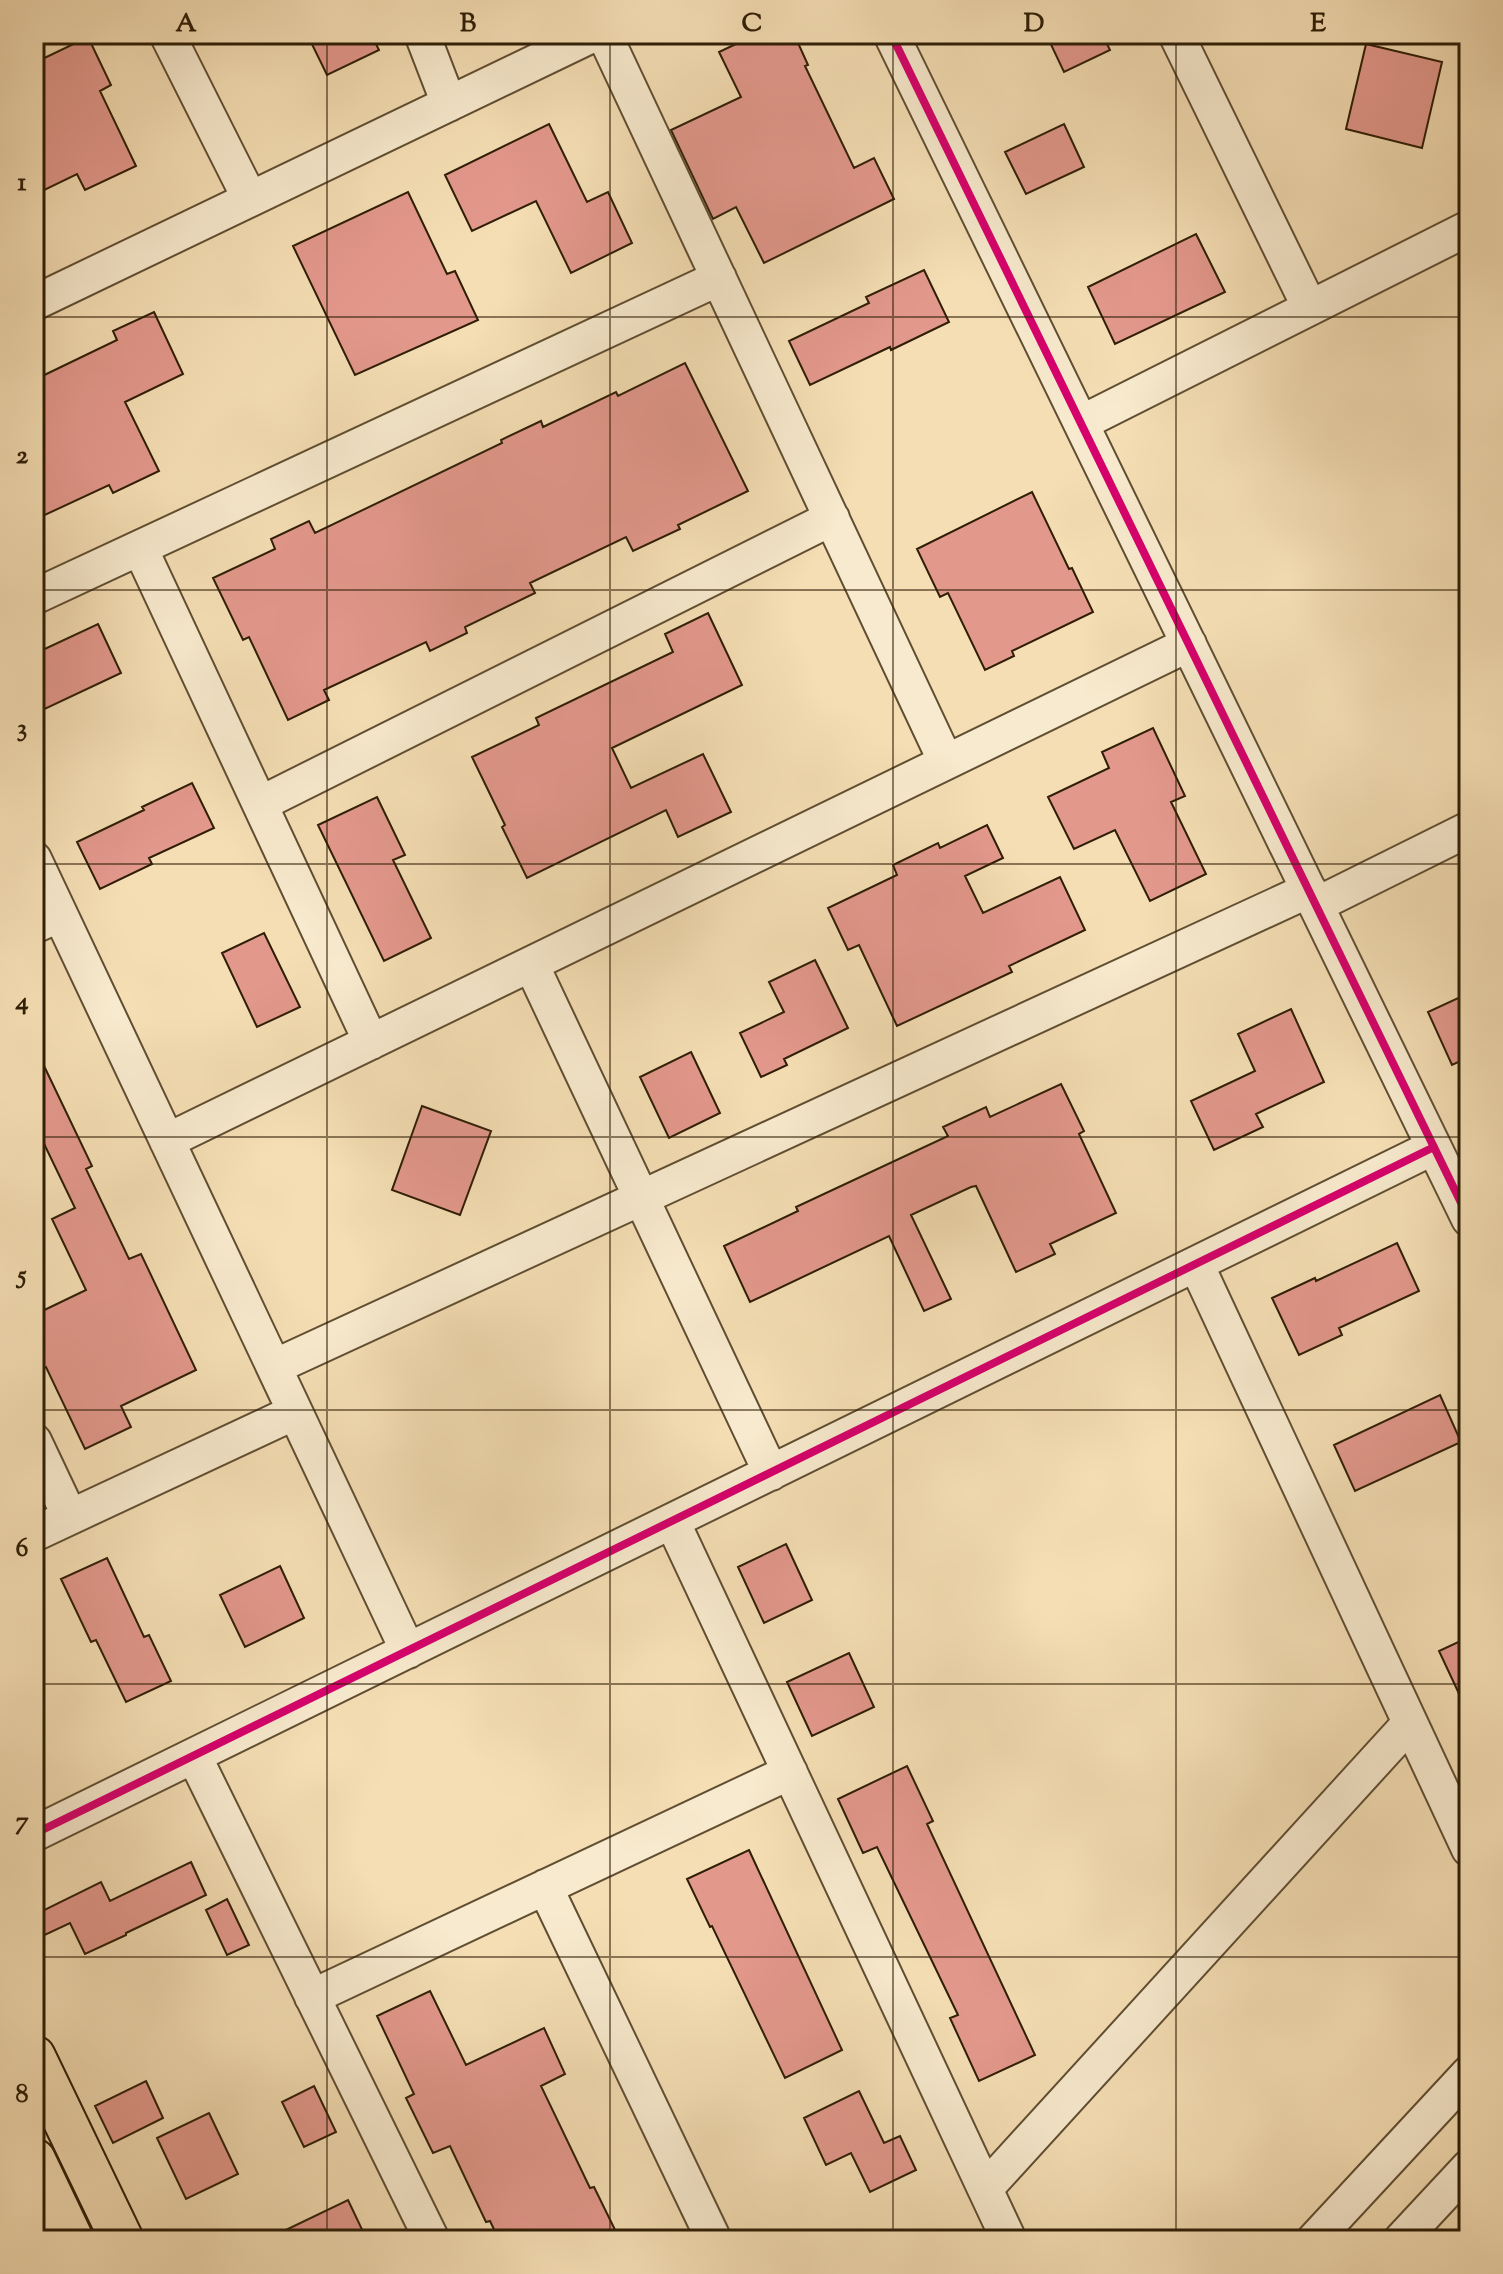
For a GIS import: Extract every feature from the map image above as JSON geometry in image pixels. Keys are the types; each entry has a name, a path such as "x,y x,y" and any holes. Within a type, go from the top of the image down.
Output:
{"main road":[{"path":"34,2057 122,2240"},
{"path":"34,2160 72,2240"}],"street":[{"path":"167,34 250,199"},
{"path":"422,34 449,104"},
{"path":"34,303 594,34"},
{"path":"604,34 946,762"},
{"path":"891,34 1469,1219"},
{"path":"1176,34 1310,308"},
{"path":"1081,423 1469,228"},
{"path":"34,597 719,278"},
{"path":"260,804 832,518"},
{"path":"140,548 371,1042"},
{"path":"167,1141 1189,644"},
{"path":"274,1367 641,1198 1469,829"},
{"path":"34,859 47,920 167,1141 408,1651"},
{"path":"531,964 771,1473"},
{"path":"34,1834 1434,1147"},
{"path":"1196,1264 1469,1849"},
{"path":"34,1534 295,1412"},
{"path":"34,1441 70,1517"},
{"path":"672,1521 1009,2240"},
{"path":"985,2189 1410,1723"},
{"path":"194,1756 432,2240"},
{"path":"312,1997 790,1772"},
{"path":"545,1887 714,2240"},
{"path":"1314,2240 1469,2073"},
{"path":"1401,2240 1469,2167"}],"building":[{"path":"307,34 371,34 379,50 327,75"},
{"path":"757,34 794,34 808,65 805,66 854,168 874,158 894,199 764,263 736,207 713,219 671,130 741,97 719,52"},
{"path":"1046,34 1102,34 1110,50 1064,72"},
{"path":"88,37 111,85 100,91 136,166 85,190 77,174 34,195 34,63"},
{"path":"1366,44 1442,62 1422,148 1346,129"},
{"path":"549,124 587,202 608,192 632,243 571,273 536,201 472,231 445,175"},
{"path":"1064,124 1084,167 1026,194 1005,152"},
{"path":"408,192 447,274 455,271 478,320 355,375 293,246"},
{"path":"1196,234 1225,292 1115,344 1088,287"},
{"path":"924,270 949,322 810,385 789,341 869,303 866,297"},
{"path":"154,312 183,374 125,402 159,471 113,493 109,485 34,520 34,380 117,340 113,331"},
{"path":"685,363 748,491 633,551 626,537 530,583 535,593 465,627 467,633 430,651 426,642 324,690 329,700 288,720 249,637 243,640 213,578 275,549 271,539 309,521 315,533 541,421 543,427 616,392 618,396"},
{"path":"1032,492 1093,612 1012,651 1014,656 985,670 948,593 940,597 917,549"},
{"path":"708,613 742,685 612,748 631,788 703,754 731,812 678,837 666,810 527,878 472,757 539,725 536,718 673,652 665,634"},
{"path":"98,624 121,673 34,714 34,654"},
{"path":"1153,728 1185,796 1171,802 1206,874 1150,901 1115,830 1074,849 1048,797 1109,768 1102,752"},
{"path":"192,783 214,828 149,858 152,864 100,889 77,842"},
{"path":"377,797 405,855 393,860 431,938 384,961 318,825"},
{"path":"987,825 1003,858 965,876 983,913 1060,877 1085,930 1009,966 1012,972 897,1026 859,945 848,950 828,908 897,875 893,865 938,843 940,848"},
{"path":"264,933 300,1007 257,1027 222,953"},
{"path":"815,960 848,1028 784,1059 787,1065 761,1077 740,1033 784,1012 769,982"},
{"path":"1469,993 1469,1057 1452,1065 1428,1012"},
{"path":"1291,1009 1324,1082 1256,1114 1263,1127 1214,1150 1191,1101 1255,1071 1238,1034"},
{"path":"34,1045 92,1166 86,1169 129,1259 141,1254 196,1370 121,1406 131,1427 85,1449 46,1367 40,1370 34,1358 34,1315 86,1290 52,1219 75,1208 34,1123"},
{"path":"691,1052 720,1113 669,1138 640,1077"},
{"path":"1061,1084 1084,1131 1079,1134 1116,1213 1050,1244 1055,1254 1016,1272 976,1186 971,1187 911,1215 951,1299 924,1311 889,1236 750,1302 724,1246 798,1211 796,1207 948,1136 943,1127 986,1107 990,1117"},
{"path":"422,1106 491,1131 460,1215 392,1190"},
{"path":"1397,1243 1419,1291 1339,1328 1342,1335 1299,1355 1272,1298"},
{"path":"1440,1395 1461,1442 1355,1491 1334,1445"},
{"path":"786,1544 812,1600 764,1623 738,1567"},
{"path":"107,1558 144,1637 149,1635 171,1681 126,1702 96,1640 91,1642 61,1579"},
{"path":"280,1566 304,1618 245,1647 220,1595"},
{"path":"1469,1637 1469,1715 1439,1651"},
{"path":"849,1653 874,1707 812,1736 787,1682"},
{"path":"907,1766 933,1821 927,1824 1035,2055 979,2081 950,2018 958,2015 877,1847 863,1853 838,1799"},
{"path":"749,1850 842,2050 785,2078 687,1879"},
{"path":"191,1862 206,1895 126,1935 85,1954 70,1923 34,1940 34,1915 101,1882 110,1901"},
{"path":"227,1899 249,1945 227,1955 206,1910"},
{"path":"430,1991 466,2065 544,2028 565,2074 541,2086 590,2188 594,2187 620,2240 499,2240 490,2221 486,2222 450,2146 433,2153 406,2098 414,2094 377,2016"},
{"path":"146,2081 163,2118 113,2143 95,2106"},
{"path":"314,2086 336,2132 304,2147 282,2102"},
{"path":"859,2091 884,2143 900,2136 916,2170 870,2192 851,2153 826,2165 804,2118"},
{"path":"209,2113 238,2174 186,2199 157,2138"},
{"path":"348,2200 367,2240 265,2240"}],"cycle path":[{"path":"891,34 1469,1219"},
{"path":"34,1834 1434,1147"}]}
